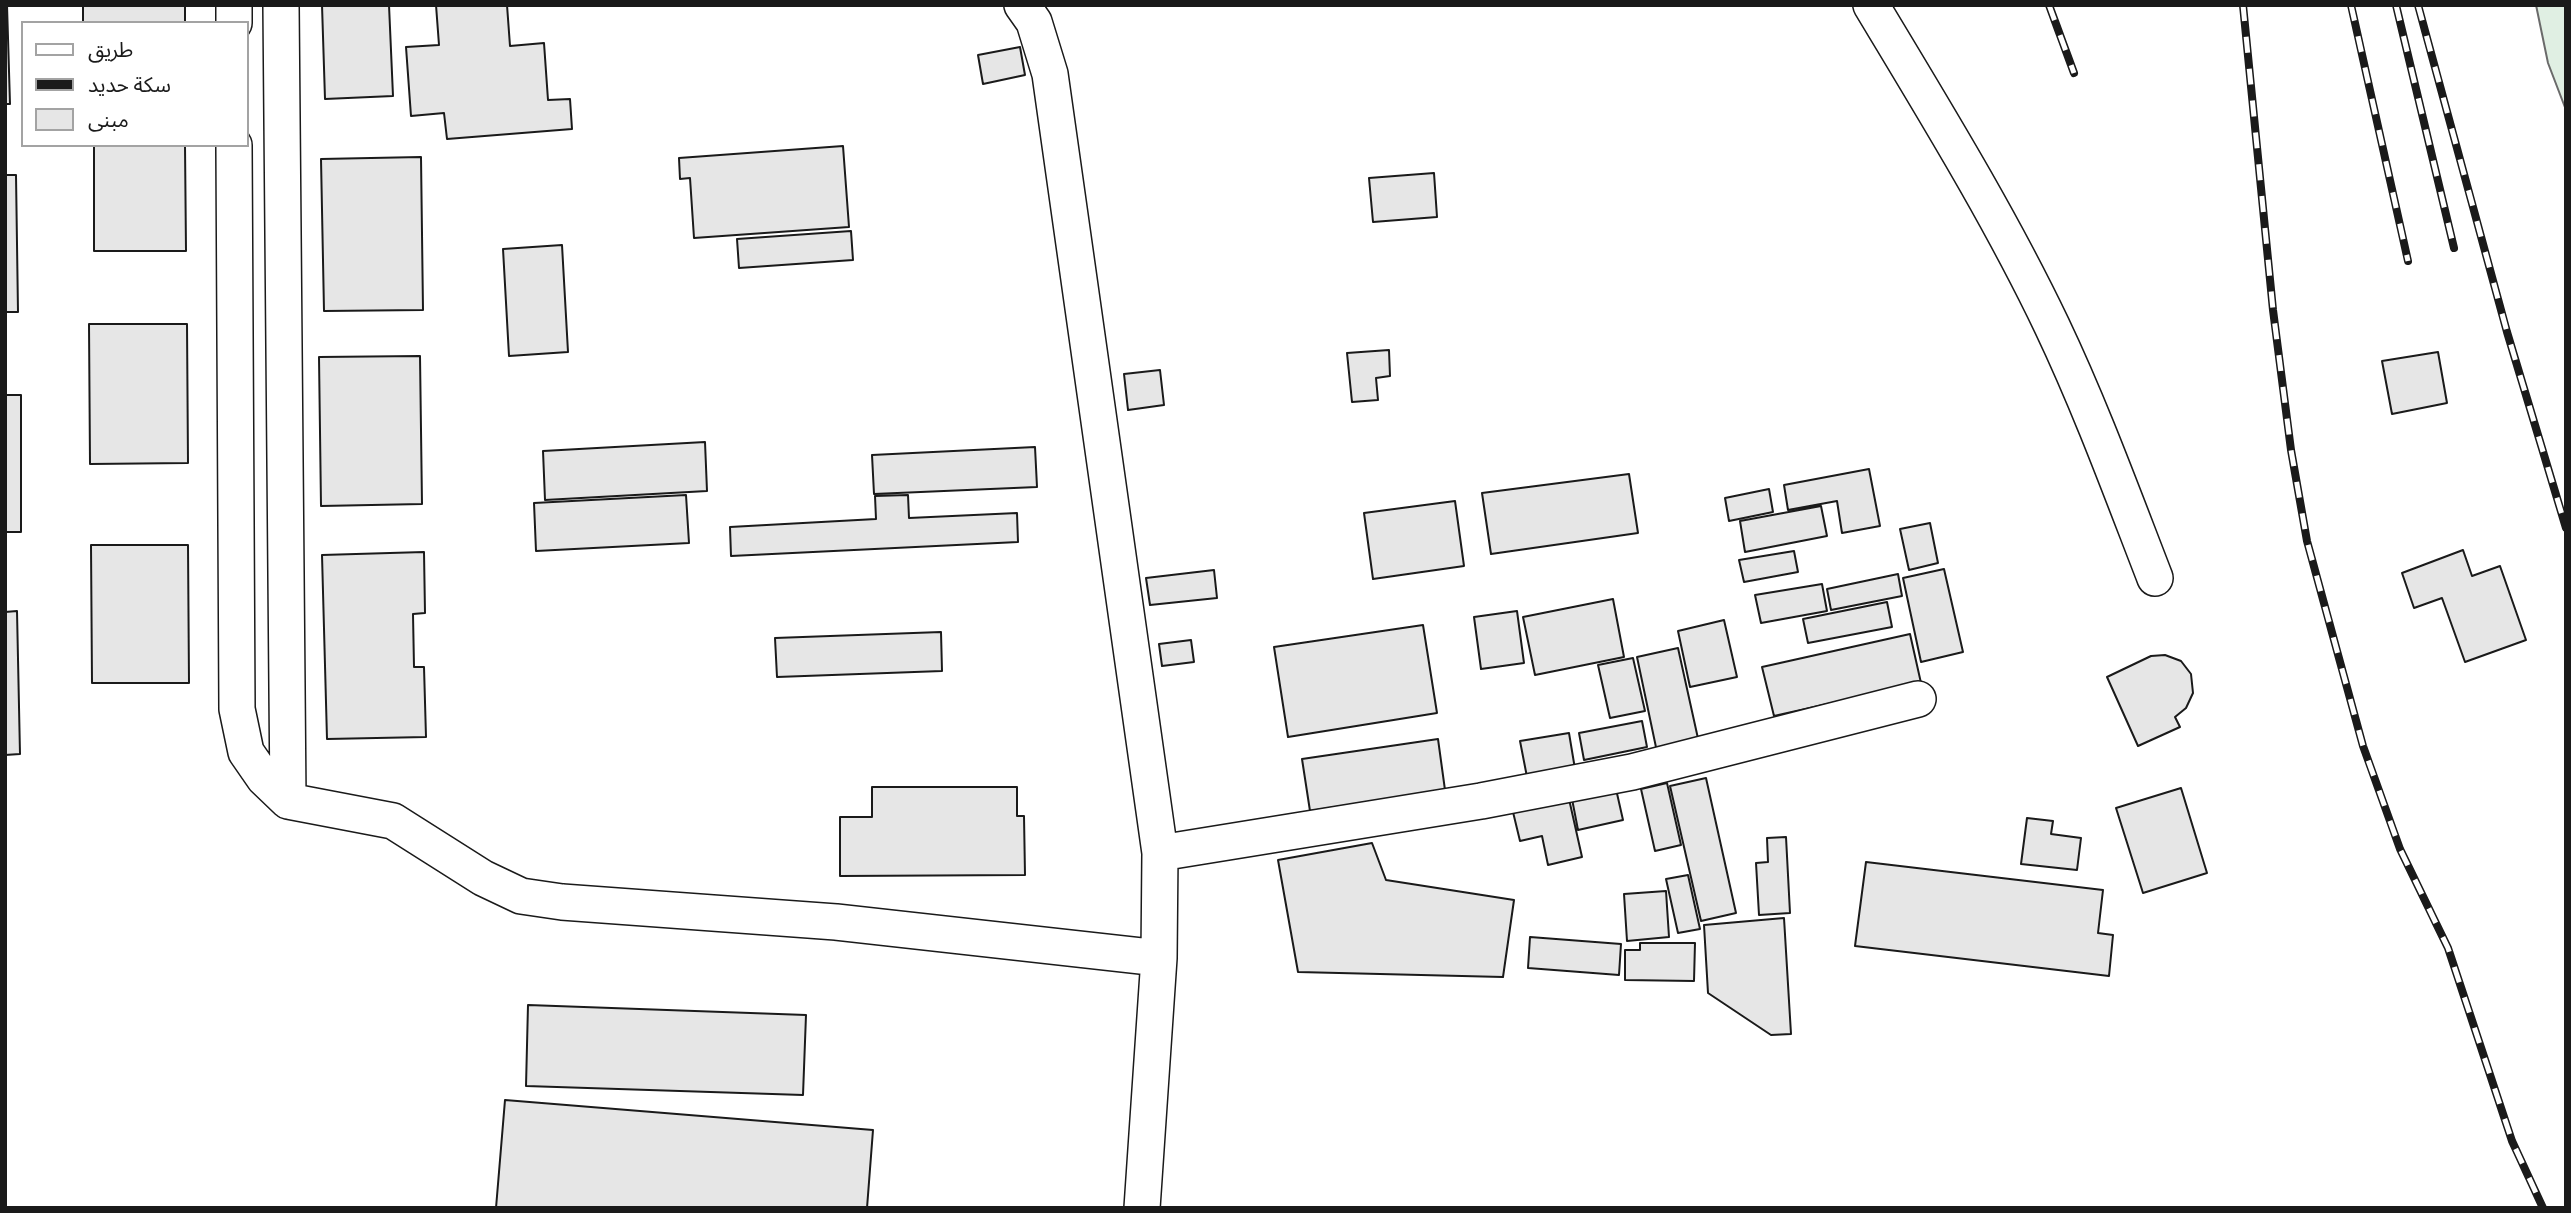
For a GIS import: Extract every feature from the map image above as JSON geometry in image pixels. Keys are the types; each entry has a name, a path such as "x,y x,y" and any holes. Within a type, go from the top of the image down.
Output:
{"street":[{"path":"281,5 288,801"},
{"path":"1022,5 1034,22 1051,74 1160,853 1159,958 1142,1208"},
{"path":"1871,5 1954,144 2051,326 2095,424 2155,578"},
{"path":"234,147 237,709 246,752 264,778 288,801 393,821 483,878 521,896 562,902 835,922 1159,958"},
{"path":"1160,853 1481,801 1632,772 1918,699"}],"green space":[{"path":"2536,5 2566,5 2566,110 2548,63"}],"building":[{"path":"7,5 10,104 5,104"},
{"path":"83,5 185,5 185,21 83,21"},
{"path":"322,5 389,5 393,96 325,99"},
{"path":"436,5 507,5 510,46 544,43 548,100 570,99 572,129 447,139 444,113 411,116 406,47 439,45"},
{"path":"1020,47 1025,75 983,84 978,55"},
{"path":"843,146 849,227 694,238 690,178 680,179 679,158"},
{"path":"94,147 185,147 186,251 94,251"},
{"path":"421,157 423,310 324,311 321,159"},
{"path":"1434,173 1437,217 1373,222 1369,178"},
{"path":"5,175 16,175 18,312 5,312"},
{"path":"851,231 853,260 739,268 737,239"},
{"path":"562,245 568,352 509,356 503,249"},
{"path":"89,324 187,324 188,463 90,464"},
{"path":"1389,350 1390,376 1376,378 1378,400 1352,402 1347,353"},
{"path":"2438,352 2447,403 2392,414 2382,361"},
{"path":"420,356 422,504 321,506 319,357"},
{"path":"1160,370 1164,405 1128,410 1124,374"},
{"path":"5,395 21,395 21,532 5,532"},
{"path":"705,442 707,491 545,500 543,451"},
{"path":"1035,447 1037,487 874,494 872,455"},
{"path":"1869,469 1880,526 1842,533 1837,501 1788,510 1784,485"},
{"path":"1629,474 1638,533 1491,554 1482,493"},
{"path":"1769,489 1773,512 1729,521 1725,498"},
{"path":"686,495 689,543 536,551 534,503"},
{"path":"908,495 909,518 1017,513 1018,542 731,556 730,527 876,519 875,496"},
{"path":"1455,501 1464,566 1373,579 1364,513"},
{"path":"1821,506 1827,536 1745,552 1740,521"},
{"path":"1930,523 1938,563 1909,570 1900,529"},
{"path":"91,545 188,545 189,683 92,683"},
{"path":"2463,550 2472,576 2500,566 2526,640 2465,662 2442,598 2414,608 2402,573"},
{"path":"1794,551 1798,572 1744,582 1739,560"},
{"path":"424,552 425,613 413,614 414,667 424,667 426,737 327,739 322,555"},
{"path":"1944,569 1963,652 1921,662 1903,578"},
{"path":"1214,570 1217,598 1150,605 1146,578"},
{"path":"1898,574 1902,596 1831,610 1827,589"},
{"path":"1822,584 1827,611 1761,623 1755,595"},
{"path":"1613,599 1624,657 1535,675 1523,617"},
{"path":"1887,602 1892,627 1808,643 1803,619"},
{"path":"17,611 20,754 5,755 5,612"},
{"path":"1517,611 1524,663 1481,669 1474,617"},
{"path":"1724,620 1737,677 1690,687 1678,631"},
{"path":"1423,625 1437,713 1288,737 1274,647"},
{"path":"941,632 942,671 777,677 775,638"},
{"path":"1910,634 1921,683 1774,716 1762,667"},
{"path":"1191,640 1194,662 1162,666 1159,644"},
{"path":"1678,648 1699,743 1657,752 1637,657"},
{"path":"2165,655 2181,661 2191,674 2193,693 2186,708 2175,717 2180,727 2138,746 2107,677 2151,656"},
{"path":"1633,658 1645,711 1610,718 1598,665"},
{"path":"1642,721 1647,747 1584,760 1579,733"},
{"path":"1569,733 1575,769 1527,777 1520,741"},
{"path":"1438,739 1445,790 1310,811 1302,759"},
{"path":"1706,778 1736,913 1701,921 1670,786"},
{"path":"1667,783 1681,845 1655,851 1641,789"},
{"path":"872,787 1017,787 1017,816 1024,816 1025,875 840,876 840,817 872,817"},
{"path":"2181,788 2207,873 2143,893 2116,808"},
{"path":"1616,789 1623,820 1578,830 1572,799"},
{"path":"1569,799 1582,857 1548,865 1542,836 1520,841 1513,812"},
{"path":"2027,818 2053,821 2051,834 2081,838 2077,870 2021,864"},
{"path":"1786,837 1790,913 1759,915 1756,863 1768,862 1767,838"},
{"path":"1372,843 1386,880 1514,900 1503,977 1298,972 1278,860"},
{"path":"1866,862 2103,890 2098,933 2113,935 2109,976 1855,946"},
{"path":"1688,875 1700,929 1678,933 1666,879"},
{"path":"1666,891 1669,937 1627,941 1624,894"},
{"path":"1784,918 1791,1034 1771,1035 1708,993 1704,925"},
{"path":"1530,937 1621,944 1619,975 1528,968"},
{"path":"1640,943 1695,943 1694,981 1625,980 1625,950 1640,950"},
{"path":"528,1005 806,1015 803,1095 526,1086"},
{"path":"505,1100 873,1130 867,1208 496,1208"}],"railway":[{"path":"2049,5 2074,73"},
{"path":"2243,5 2273,310 2291,450 2307,541 2363,746 2400,849 2448,948 2512,1141 2543,1208"},
{"path":"2351,5 2408,261"},
{"path":"2396,5 2454,248"},
{"path":"2418,5 2507,332 2566,528"}]}
